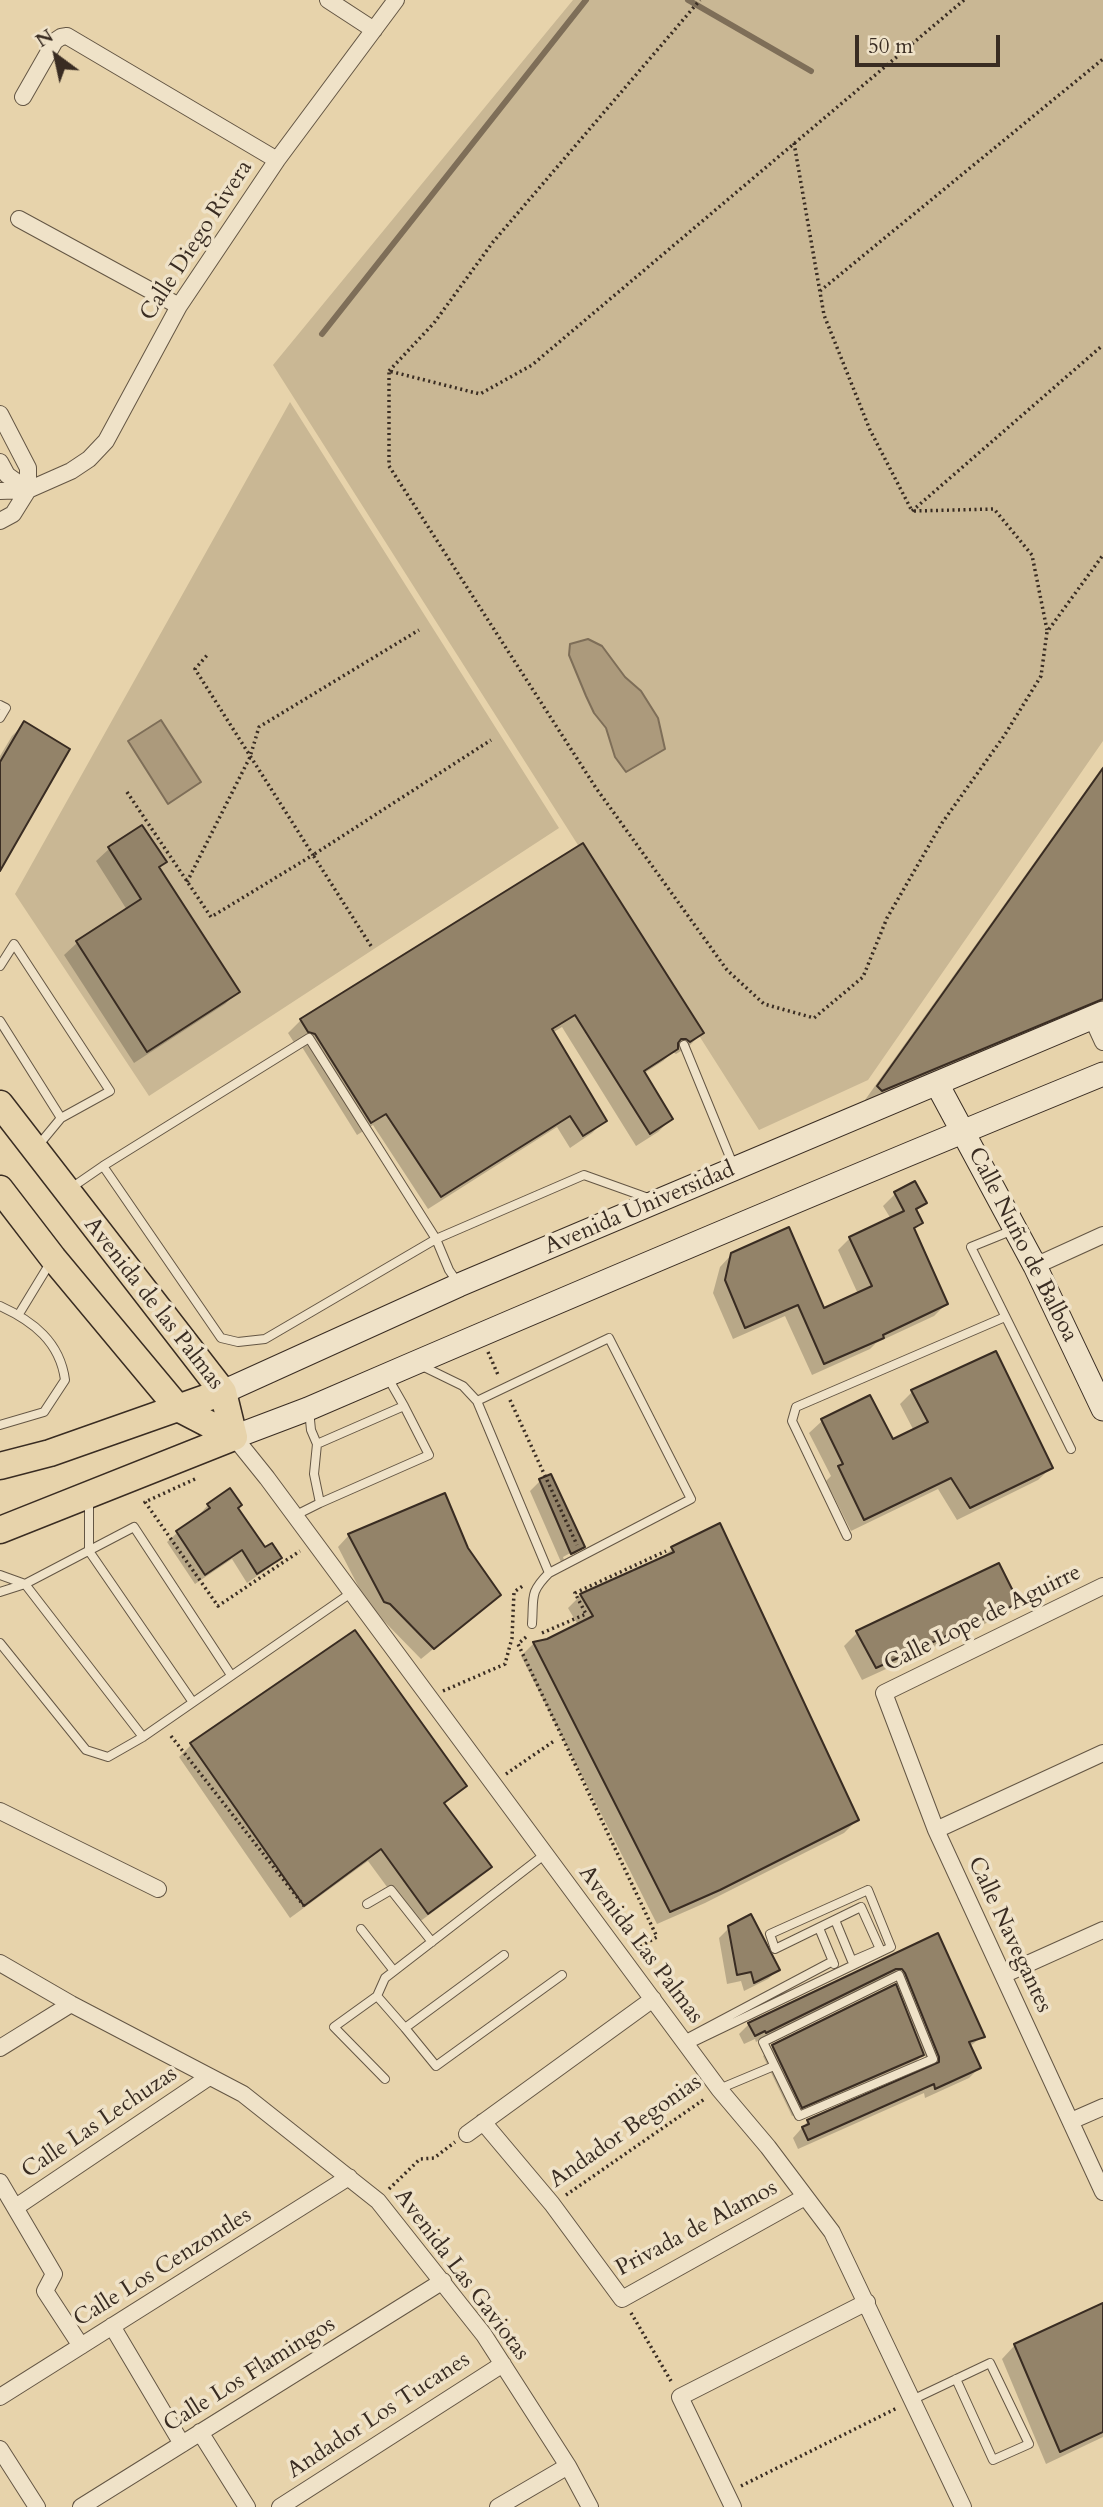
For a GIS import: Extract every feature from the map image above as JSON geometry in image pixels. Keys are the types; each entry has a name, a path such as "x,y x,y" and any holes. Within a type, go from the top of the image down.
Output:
{"main road":[{"name":"Avenida Universidad","path":"0,1466 50,1452 223,1392 459,1285 1097,1015"},
{"path":"0,1531 308,1409 922,1147 1103,1074"},
{"name":"Calle Nuño de Balboa","path":"937,1084 1098,1383 1103,1409"},
{"name":"Avenida de las Palmas","path":"0,1104 223,1392 234,1437"},
{"name":"Avenida de las Palmas","path":"0,1189 53,1258 178,1408 234,1437"}],"street":[{"path":"328,0 374,30"},
{"name":"Calle Diego Rivera","path":"0,491 28,490 71,471 89,459 106,441 179,306 277,160 396,0"},
{"path":"23,97 55,41 67,36 277,160"},
{"path":"19,219 179,306"},
{"path":"0,414 28,468 28,490"},
{"path":"0,462 7,475 28,490"},
{"name":"Calle Diego Rivera","path":"0,522 13,514 28,490"},
{"path":"1097,1015 1103,1042"},
{"path":"1035,1266 1103,1235"},
{"name":"Avenida Las Palmas","path":"234,1437 719,2089 768,2147 832,2232 964,2507"},
{"name":"Calle Lope de Aguirre","path":"884,1693 1103,1586"},
{"name":"Calle Navegantes","path":"884,1693 936,1830 1103,2192"},
{"path":"936,1830 1103,1753"},
{"path":"0,1811 158,1889"},
{"path":"1003,1975 1103,1930"},
{"name":"Avenida Las Gaviotas","path":"0,1963 71,2004 243,2094 378,2200 484,2335 568,2466 590,2507"},
{"path":"467,2134 653,1999"},
{"path":"0,2048 71,2004"},
{"name":"Calle Las Lechuzas","path":"16,2207 209,2077"},
{"path":"1071,2121 1103,2108"},
{"name":"Privada de Alamos","path":"483,2122 552,2204 622,2299 805,2197"},
{"name":"Calle Los Cenzontles","path":"0,2397 349,2177"},
{"path":"0,2182 54,2274 45,2291 81,2346"},
{"name":"Calle Los Flamingos","path":"81,2507 443,2281"},
{"path":"730,2500 680,2397 866,2302"},
{"path":"112,2326 182,2444"},
{"name":"Andador Los Tucanes","path":"280,2507 503,2364"},
{"path":"201,2432 247,2507"},
{"path":"0,2449 37,2507"},
{"path":"498,2507 568,2466"}],"lane":[{"path":"0,705 6,708 0,718"},
{"path":"0,967 15,944 110,1091 61,1118 35,1150"},
{"path":"0,1021 61,1118"},
{"path":"66,1192 103,1166 309,1038 436,1239 449,1270 459,1285"},
{"path":"684,1045 735,1170"},
{"path":"103,1166 221,1338 238,1342 265,1339 436,1239 584,1175 659,1202"},
{"path":"1015,1229 971,1247 1071,1449"},
{"path":"19,1314 53,1258"},
{"path":"0,1306 19,1314 45,1335 63,1360 65,1380 44,1412 0,1425"},
{"path":"847,1536 792,1421 796,1407 1005,1317"},
{"path":"477,1401 609,1338 691,1499 549,1573 536,1587 532,1597 532,1624"},
{"path":"416,1363 463,1386 477,1401 549,1573"},
{"path":"294,1516 429,1455 386,1376"},
{"path":"317,1444 404,1406"},
{"path":"308,1409 311,1430 317,1444 314,1474 320,1503"},
{"path":"89,1496 89,1551 192,1701"},
{"path":"0,1592 25,1584 134,1527 231,1675"},
{"path":"0,1575 25,1584 143,1737"},
{"path":"0,1643 86,1750 108,1757 143,1737 351,1593"},
{"path":"385,2079 334,2027 377,1996 385,1978 544,1855"},
{"path":"367,1904 391,1890 432,1942"},
{"path":"685,2043 891,1947 868,1891 770,1934 775,1949 835,1920 861,1908 880,1949 852,1961 835,1920"},
{"path":"819,1928 837,1971"},
{"path":"362,1929 394,1971"},
{"path":"405,2028 504,1955"},
{"path":"685,2043 833,1961"},
{"path":"377,1996 436,2066 562,1975"},
{"path":"899,1975 933,2059 799,2116 774,2066 763,2042 899,1975"},
{"path":"719,2089 774,2066"},
{"path":"911,2400 990,2362 1028,2444 993,2460 956,2379"}],"path":[{"path":"701,0 494,242 434,323 389,371 389,466 596,788 727,970 764,1004 814,1018 863,977 887,918 942,823 1004,736 1041,676 1047,632 1032,555 994,509 912,511"},
{"path":"389,371 480,394 532,365 964,0"},
{"path":"820,291 1103,59"},
{"path":"794,143 824,315 870,430 912,511"},
{"path":"912,511 1103,345"},
{"path":"1047,632 1103,555"},
{"path":"187,882 250,757 259,726 419,630"},
{"path":"209,653 195,668 371,946"},
{"path":"127,792 211,918 491,740"},
{"path":"202,1476 145,1502 218,1606 313,1542"},
{"path":"541,1634 586,1614 575,1593 666,1551"},
{"path":"514,1592 520,1614"},
{"path":"528,1637 518,1644 657,1937 622,1957"},
{"path":"428,1697 505,1664 512,1638"},
{"path":"172,1736 304,1906"},
{"path":"493,1783 554,1741"},
{"name":"Andador Begonias","path":"552,2204 719,2089"},
{"path":"378,2200 420,2159 434,2158 467,2134"},
{"path":"622,2299 680,2397"},
{"path":"730,2500 911,2400"}],"shaded area":[{"path":"573,0 1103,0 1103,741 868,1080 759,1130 273,365"},
{"path":"290,402 559,828 149,1096 15,894"},
{"path":"588,639 602,646 625,677 641,691 658,718 665,749 626,772 615,757 606,728 594,713 569,655 570,644"},
{"path":"161,720 201,782 168,804 128,741"}],"building":[{"path":"24,721 70,749 0,871 0,762"},
{"path":"1103,768 1103,999 882,1091 877,1086"},
{"path":"142,825 167,862 159,867 240,992 147,1052 76,941 141,899 108,847"},
{"path":"583,843 704,1033 690,1042 681,1039 678,1049 644,1071 673,1119 650,1134 575,1015 552,1029 607,1121 583,1136 570,1116 441,1197 386,1114 371,1123 315,1034 308,1032 300,1019"},
{"path":"915,1181 927,1203 916,1209 923,1223 914,1228 948,1304 883,1335 884,1338 824,1364 798,1305 745,1328 725,1280 731,1253 789,1227 824,1308 872,1286 849,1237 904,1211 894,1192"},
{"path":"996,1351 1053,1468 970,1508 951,1478 864,1520 838,1466 843,1464 821,1419 870,1395 893,1439 928,1422 911,1390"},
{"path":"551,1474 585,1547 571,1554 539,1479"},
{"path":"230,1488 242,1505 238,1508 265,1547 272,1543 282,1558 257,1574 242,1550 205,1575 176,1531 210,1508 207,1504"},
{"path":"445,1493 468,1548 501,1595 434,1649 390,1604 384,1602 348,1534"},
{"path":"720,1523 859,1820 720,1890 670,1912 533,1642 547,1639 593,1616 580,1594 674,1552 671,1547"},
{"path":"999,1563 1019,1603 876,1668 856,1631"},
{"path":"355,1630 467,1786 444,1803 492,1867 428,1914 381,1849 304,1906 190,1743"},
{"path":"751,1914 780,1970 754,1983 751,1972 737,1975 728,1926"},
{"path":"938,1933 985,2037 969,2042 981,2068 935,2089 934,2084 808,2140 802,2127 809,2124 807,2120 939,2062 905,1973 902,1969 896,1969 766,2033 765,2031 755,2036 748,2023"},
{"path":"896,1984 924,2055 802,2108 772,2045"},
{"path":"1103,2303 1103,2432 1060,2452 1014,2344"}],"waterway":[{"path":"322,334 586,0"},
{"path":"688,0 811,71"}]}
